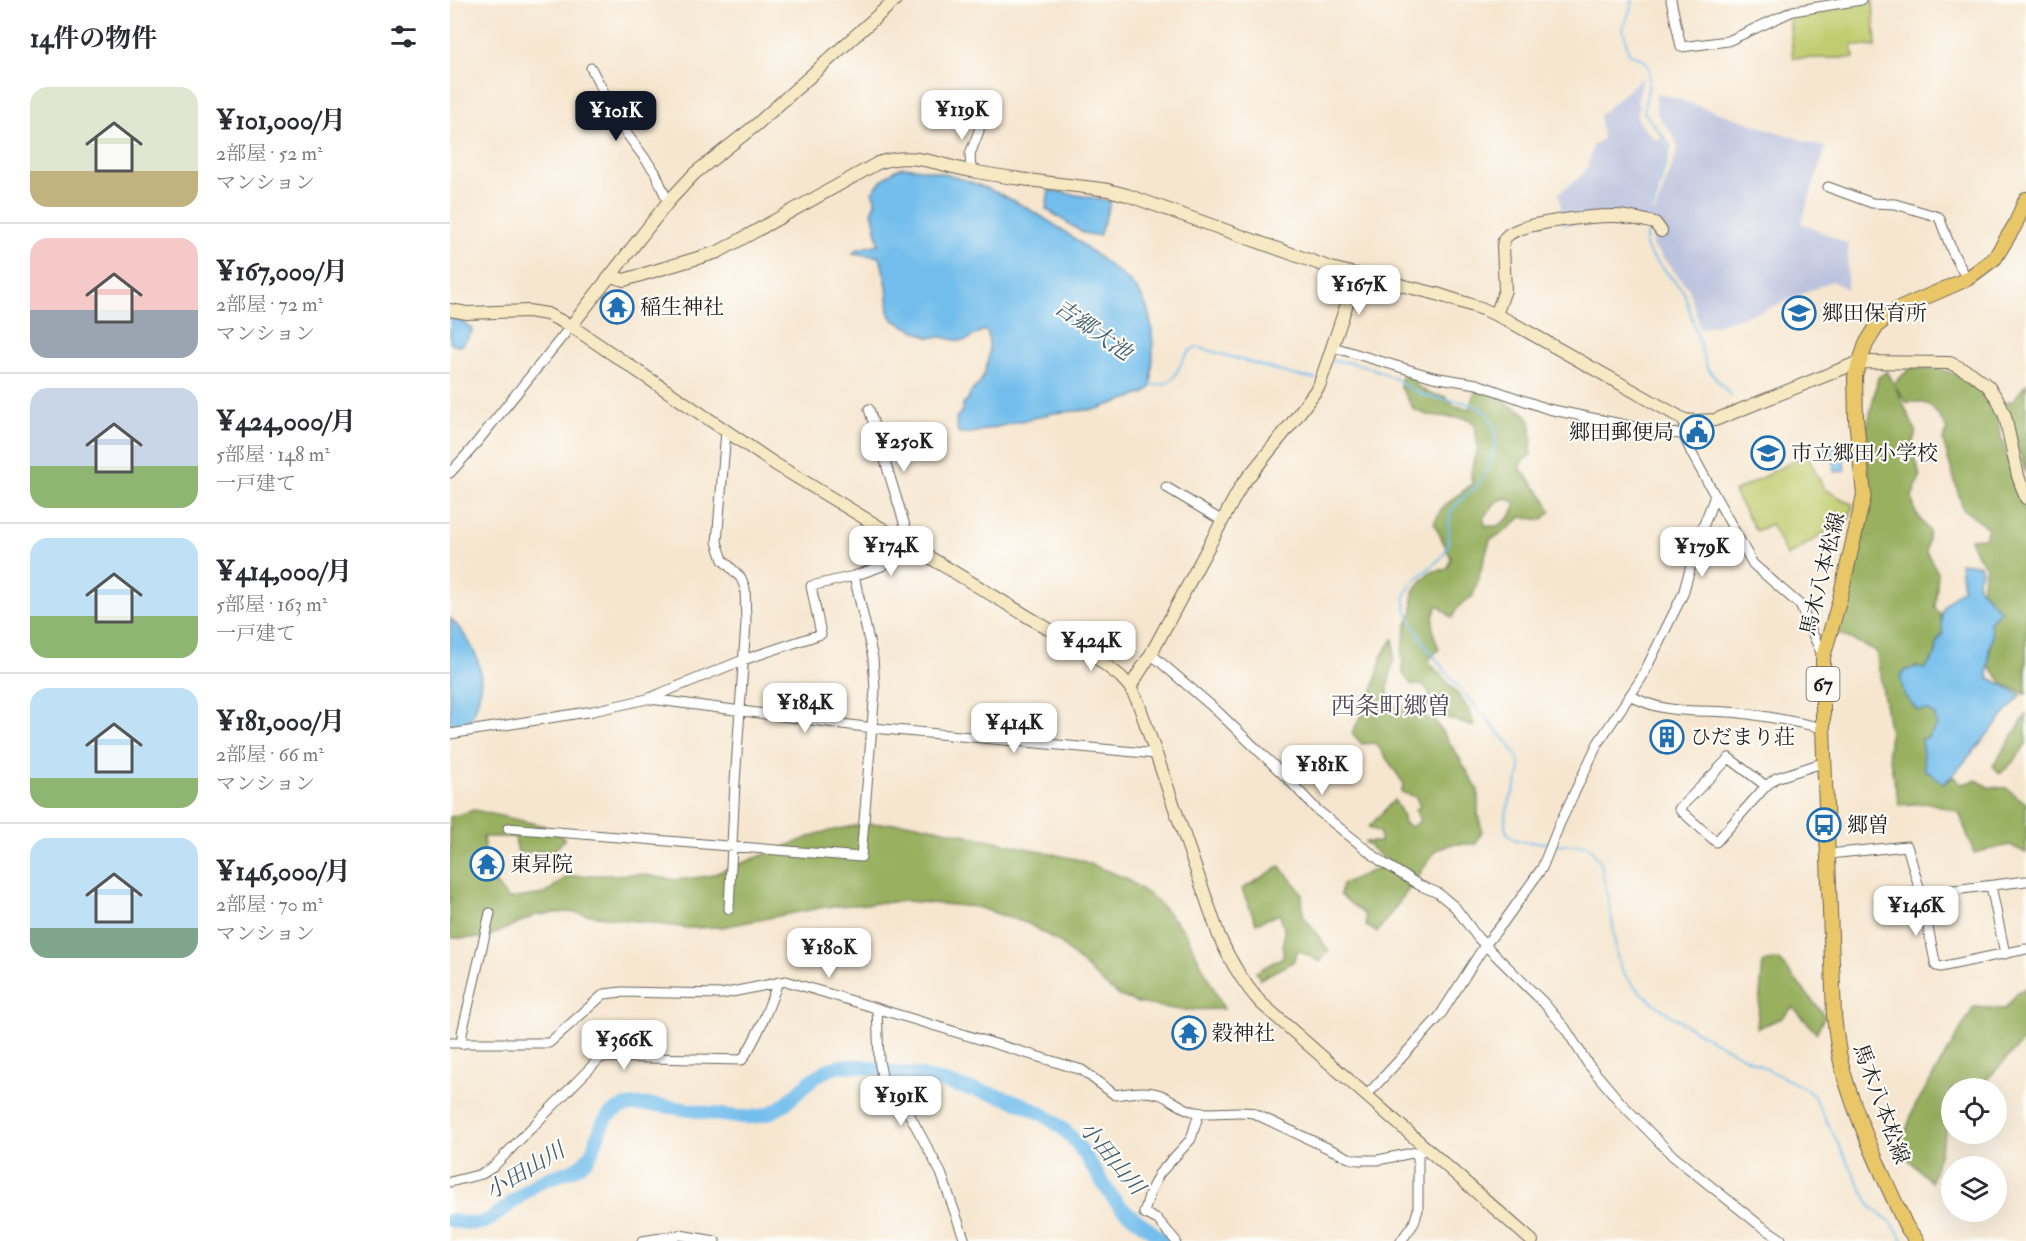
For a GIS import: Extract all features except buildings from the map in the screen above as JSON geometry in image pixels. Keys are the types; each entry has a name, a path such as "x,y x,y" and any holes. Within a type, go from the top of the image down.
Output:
{"main road":[{"name":"馬木八本松線","path":"1917,1241 1906,1226 1891,1193 1847,1083 1840,1059 1834,1015 1823,728 1823,657 1839,602 1864,495 1856,419 1855,376 1866,344 1877,326 1894,311 1967,279 1995,258 2015,225 2026,199"}],"street":[{"path":"450,473 571,326 668,202 695,173 756,125 894,0"},
{"path":"1671,0 1681,47 1728,41 1793,11 1861,0"},
{"path":"591,68 624,130 655,172 668,202"},
{"path":"970,171 970,154 979,131 980,111"},
{"path":"611,276 624,280 718,252 878,163 890,159 916,157 970,171 1118,193 1299,257 1437,294 1496,315 1619,381 1685,420 1715,420 1859,362 1950,363 1962,367 1988,386 1998,400 2005,416 2018,476 2026,498"},
{"path":"1828,187 1872,203 1895,204 1939,217 1952,251 1967,279"},
{"path":"1496,315 1505,290 1503,246 1507,235 1534,225 1589,217 1616,216 1655,223 1661,231"},
{"path":"1130,687 1241,486 1319,386 1357,274"},
{"path":"450,309 467,313 528,311 547,314 571,326 775,464 1098,659 1130,687 1138,702 1219,936 1230,961 1248,989 1423,1151 1532,1241"},
{"path":"1333,347 1433,377 1477,384 1548,409 1665,433 1683,434"},
{"path":"869,409 911,546"},
{"path":"1685,420 1683,434 1714,496 1753,564 1800,605 1823,657"},
{"path":"726,431 717,542 723,560 741,578 745,588 746,623 729,909"},
{"path":"1167,487 1221,520"},
{"path":"1366,1096 1439,1017 1485,945 1542,868 1598,743 1641,679 1683,594 1699,537 1714,496"},
{"path":"450,734 593,711 646,699 744,660 821,634 811,586 854,576 882,566 911,546"},
{"path":"508,828 861,858 875,690 873,658 854,576"},
{"path":"1150,654 1215,709 1316,809 1382,862 1419,885 1438,893 1455,907 1485,945 1544,1003 1565,1028 1588,1064 1620,1102 1673,1155 1757,1223 1781,1239"},
{"path":"1630,695 1641,702 1684,712 1738,713 1783,719 1823,728"},
{"path":"646,699 873,728 1157,754"},
{"path":"1766,786 1729,758 1679,809 1716,842 1766,786 1776,778 1825,762"},
{"path":"1829,854 1907,846 1921,894 1936,966 2026,949"},
{"path":"1921,894 2026,881"},
{"path":"1991,886 2005,954"},
{"path":"462,1044 462,1033 490,913"},
{"path":"450,1043 549,1043 604,994 622,992 722,994 786,981 1082,1070 1115,1095 1132,1092 1159,1094 1188,1111 1200,1113 1238,1111 1253,1113 1349,1158 1378,1160 1423,1151"},
{"path":"450,1182 482,1174 493,1167 601,1057 742,1060 769,1007 778,982"},
{"path":"877,1008 879,1061 883,1082 907,1110 941,1173 965,1241"},
{"path":"1176,1241 1158,1220 1144,1213 1150,1192 1159,1174 1191,1139 1200,1113"},
{"path":"1401,1241 1414,1222 1418,1210 1423,1151"},
{"path":"642,1241 680,1235 715,1241"}],"shaded area":[{"path":"1643,77 1637,103 1639,105 1637,120 1656,141 1661,138 1668,147 1651,211 1655,212 1678,149 1675,138 1658,116 1655,96 1659,93 1826,148 1801,223 1848,244 1847,289 1832,281 1765,310 1700,329 1689,289 1652,245 1655,231 1653,227 1602,221 1563,225 1559,193 1582,175 1588,166 1593,146 1603,138 1599,116"}],"green space":[{"path":"1873,1 1876,47 1852,45 1854,58 1793,58 1789,15 1802,11"},
{"path":"1910,368 1939,369 1961,376 1982,391 1995,410 2001,437 2026,515 2026,694 2003,684 1988,665 1992,636 1990,621 2000,610 1981,590 1986,566 1978,557 1970,539 1985,538 1988,528 1963,509 1943,441 1947,429 1931,407 1922,403 1906,402 1895,386 1916,432 1912,445 1920,477 1912,497 1915,512 1929,531 1926,551 1938,573 1935,608 1940,613 1943,634 1937,642 1936,654 1925,669 1916,667 1904,671 1900,678 1927,710 1935,715 1938,726 1928,737 1921,740 1925,770 1944,783 1954,777 1961,784 1977,780 1988,787 2006,788 2026,803 2026,853 2010,845 1974,853 1959,812 1930,803 1899,805 1888,750 1890,734 1876,651 1838,633 1869,502 1866,432 1878,378 1887,371 1894,384"},
{"path":"1412,375 1417,386 1430,394 1446,397 1455,406 1469,409 1476,389 1503,396 1508,405 1524,413 1528,417 1532,430 1531,454 1520,464 1522,471 1543,496 1551,511 1542,520 1522,517 1490,540 1473,596 1458,607 1452,618 1438,605 1435,611 1433,627 1439,649 1428,661 1463,700 1474,727 1444,717 1427,704 1430,700 1428,689 1421,685 1412,685 1403,674 1402,653 1406,626 1413,611 1413,591 1430,572 1447,569 1451,558 1434,523 1442,508 1472,484 1474,458 1478,451 1475,425 1469,419 1428,415 1414,410 1400,386 1402,376","holes":["1506,498 1516,503 1510,517 1498,526 1485,526 1484,517 1497,501"]},
{"path":"2026,384 2026,475 2005,402 2013,401"},
{"path":"1807,454 1824,489 1853,505 1850,518 1787,556 1771,524 1756,531 1734,492"},
{"path":"1393,639 1394,656 1388,689 1391,706 1404,706 1435,721 1478,790 1478,815 1482,831 1476,844 1452,844 1436,850 1416,879 1383,858 1365,842 1380,842 1380,833 1369,827 1394,800 1402,813 1404,823 1411,827 1420,821 1415,809 1420,807 1416,797 1401,792 1404,784 1376,743 1362,744 1352,733 1371,698 1382,655"},
{"path":"2026,715 2026,744 2015,760 2000,774 1993,766"},
{"path":"474,810 545,826 565,839 555,850 518,853 515,837 483,837 488,874 508,899 544,894 568,876 639,874 676,880 709,876 820,833 864,824 912,823 1080,860 1125,878 1155,899 1185,932 1224,1009 1180,1010 1138,1003 1120,996 1059,942 1029,924 977,907 906,901 825,907 722,927 688,928 568,912 536,915 486,938 453,938 450,936 450,817"},
{"path":"1280,866 1302,893 1303,915 1329,951 1320,962 1298,950 1293,962 1260,979 1256,972 1283,957 1284,928 1280,914 1256,923 1242,889"},
{"path":"1381,867 1412,885 1377,932 1366,926 1365,915 1340,895 1342,884"},
{"path":"1779,960 1825,1016 1816,1033 1793,1007 1782,1018 1757,1028 1763,962"},
{"path":"2026,988 2026,1038 1988,1078 1941,1078 1942,1144 1931,1182 1899,1150 1914,1108 1974,1007 2005,1009 2018,992"}],"water":[{"name":"吉郷大池","path":"903,167 959,178 1012,200 1061,229 1128,280 1141,295 1148,311 1153,344 1151,387 1145,393 1097,409 1054,413 972,433 959,433 956,418 962,411 963,404 982,379 987,365 989,344 987,331 981,331 967,340 959,341 928,337 893,320 889,312 887,285 880,257 853,253 858,249 879,244 872,210 875,201 872,192 886,177"},
{"path":"1049,190 1111,201 1099,236 1083,233 1046,209"},
{"path":"450,314 471,328 472,332 462,345 457,346 450,343"},
{"path":"1842,444 1845,471 1834,472 1833,458 1825,459 1824,446"},
{"path":"1960,563 1980,565 1982,571 1978,578 1978,587 2000,610 1990,622 1992,636 1988,677 2021,695 1944,783 1925,770 1921,740 1928,737 1937,726 1935,715 1927,710 1918,711 1905,696 1900,678 1904,671 1916,667 1925,669 1936,654 1937,642 1943,633 1941,619 1944,608 1951,598 1963,589"},
{"path":"450,618 461,630 475,654 481,680 476,707 469,722 450,730"}],"waterway":[{"path":"1632,0 1623,29 1629,54 1643,59 1649,69 1644,112 1670,146 1653,209"},
{"path":"1647,233 1645,246 1684,292 1707,368 1731,396"},
{"path":"1151,385 1162,385 1169,382 1184,357 1197,347 1293,375 1317,379"},
{"path":"1332,363 1334,361 1368,367 1392,377 1422,395 1470,404 1485,412 1491,421 1495,442 1484,475 1452,510 1449,521 1449,538 1444,554 1416,579 1405,597 1407,611 1429,650 1508,743 1518,758 1519,776 1505,818 1505,827 1509,835 1521,841 1550,843"},
{"path":"1555,844 1588,845 1601,863 1618,960 1622,970 1635,986 1678,1020 1813,1095 1871,1207 1891,1222 1904,1241"},
{"name":"小田山川","path":"450,1220 474,1224 487,1221 536,1184 571,1171 588,1158 605,1119 618,1109 630,1105 663,1106 721,1115 753,1117 779,1108 817,1076 828,1070 841,1066 853,1066 914,1074 999,1096 1044,1115 1072,1138 1120,1206 1162,1241"}],"place":[{"name":"稲生神社","path":"617,307"},
{"name":"郷田保育所","path":"1799,313"},
{"name":"郷田郵便局","path":"1697,432"},
{"name":"市立郷田小学校","path":"1768,453"},
{"name":"ひだまり荘","path":"1667,737"},
{"name":"郷曽","path":"1824,825"},
{"name":"東昇院","path":"487,864"},
{"name":"穀神社","path":"1189,1033"}],"district":[{"name":"西条町郷曽","path":"1391,706"}]}
